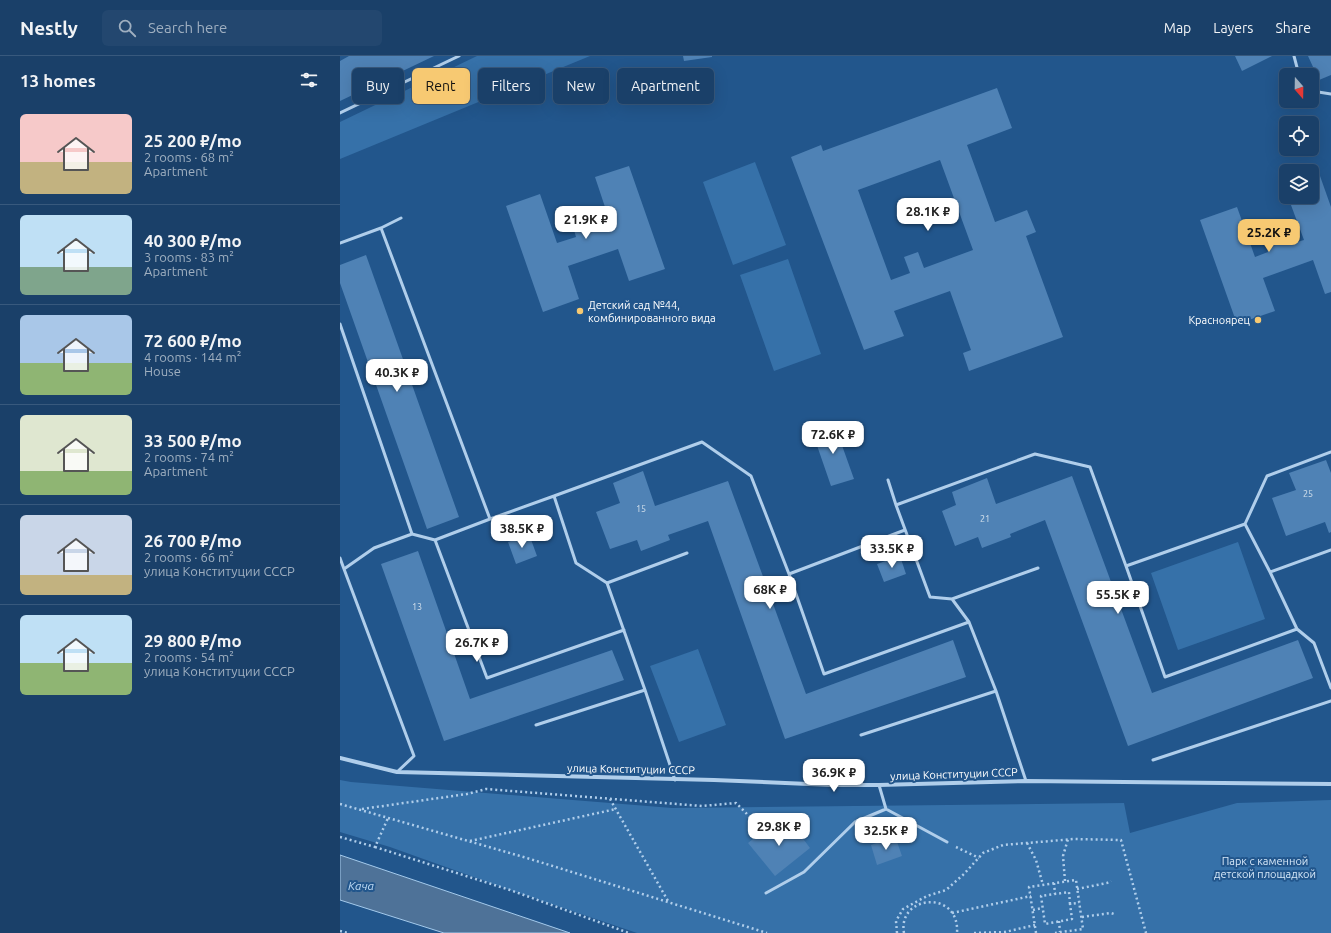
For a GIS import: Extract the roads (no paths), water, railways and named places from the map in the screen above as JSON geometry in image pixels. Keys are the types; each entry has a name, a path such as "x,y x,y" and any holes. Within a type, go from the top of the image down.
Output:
{"street":[{"name":"улица Конституции СССР","path":"340,758 397,772 675,780 880,785 1026,781 1331,784"}],"lane":[{"path":"340,113 459,56"},
{"path":"1294,56 1297,68"},
{"path":"1319,92 1331,94"},
{"path":"340,243 381,228 401,218"},
{"path":"381,228 490,519"},
{"path":"340,324 412,534"},
{"path":"344,569 374,548 412,534 435,540 702,442 751,476 789,574 824,674 969,622"},
{"path":"1126,566 1245,524 1267,476 1331,452"},
{"path":"896,505 1035,454 1090,467 1165,677 1297,629"},
{"path":"888,480 930,597 952,599 1038,568"},
{"path":"554,496 576,563 608,583 675,780"},
{"path":"1245,524 1297,629 1314,643 1331,688"},
{"path":"789,574 905,530"},
{"path":"435,540 487,678 624,630"},
{"path":"1270,572 1331,550"},
{"path":"608,583 687,553"},
{"path":"340,558 414,756 397,772"},
{"path":"952,599 969,622 996,691 1026,781"},
{"path":"536,725 645,690"},
{"path":"861,735 996,691"},
{"path":"1153,760 1331,701"},
{"path":"880,785 886,809 947,842"},
{"path":"766,893 804,872 855,822 886,809"}],"water":[{"name":"Кача","path":"340,855 570,933 444,933 340,900"}],"place":[{"name":"Детский сад №44, комбинированного вида","path":"580,311"},
{"name":"Красноярец","path":"1258,320"}],"park label":[{"name":"Парк с каменной детской площадкой","path":"1265,867"}]}
